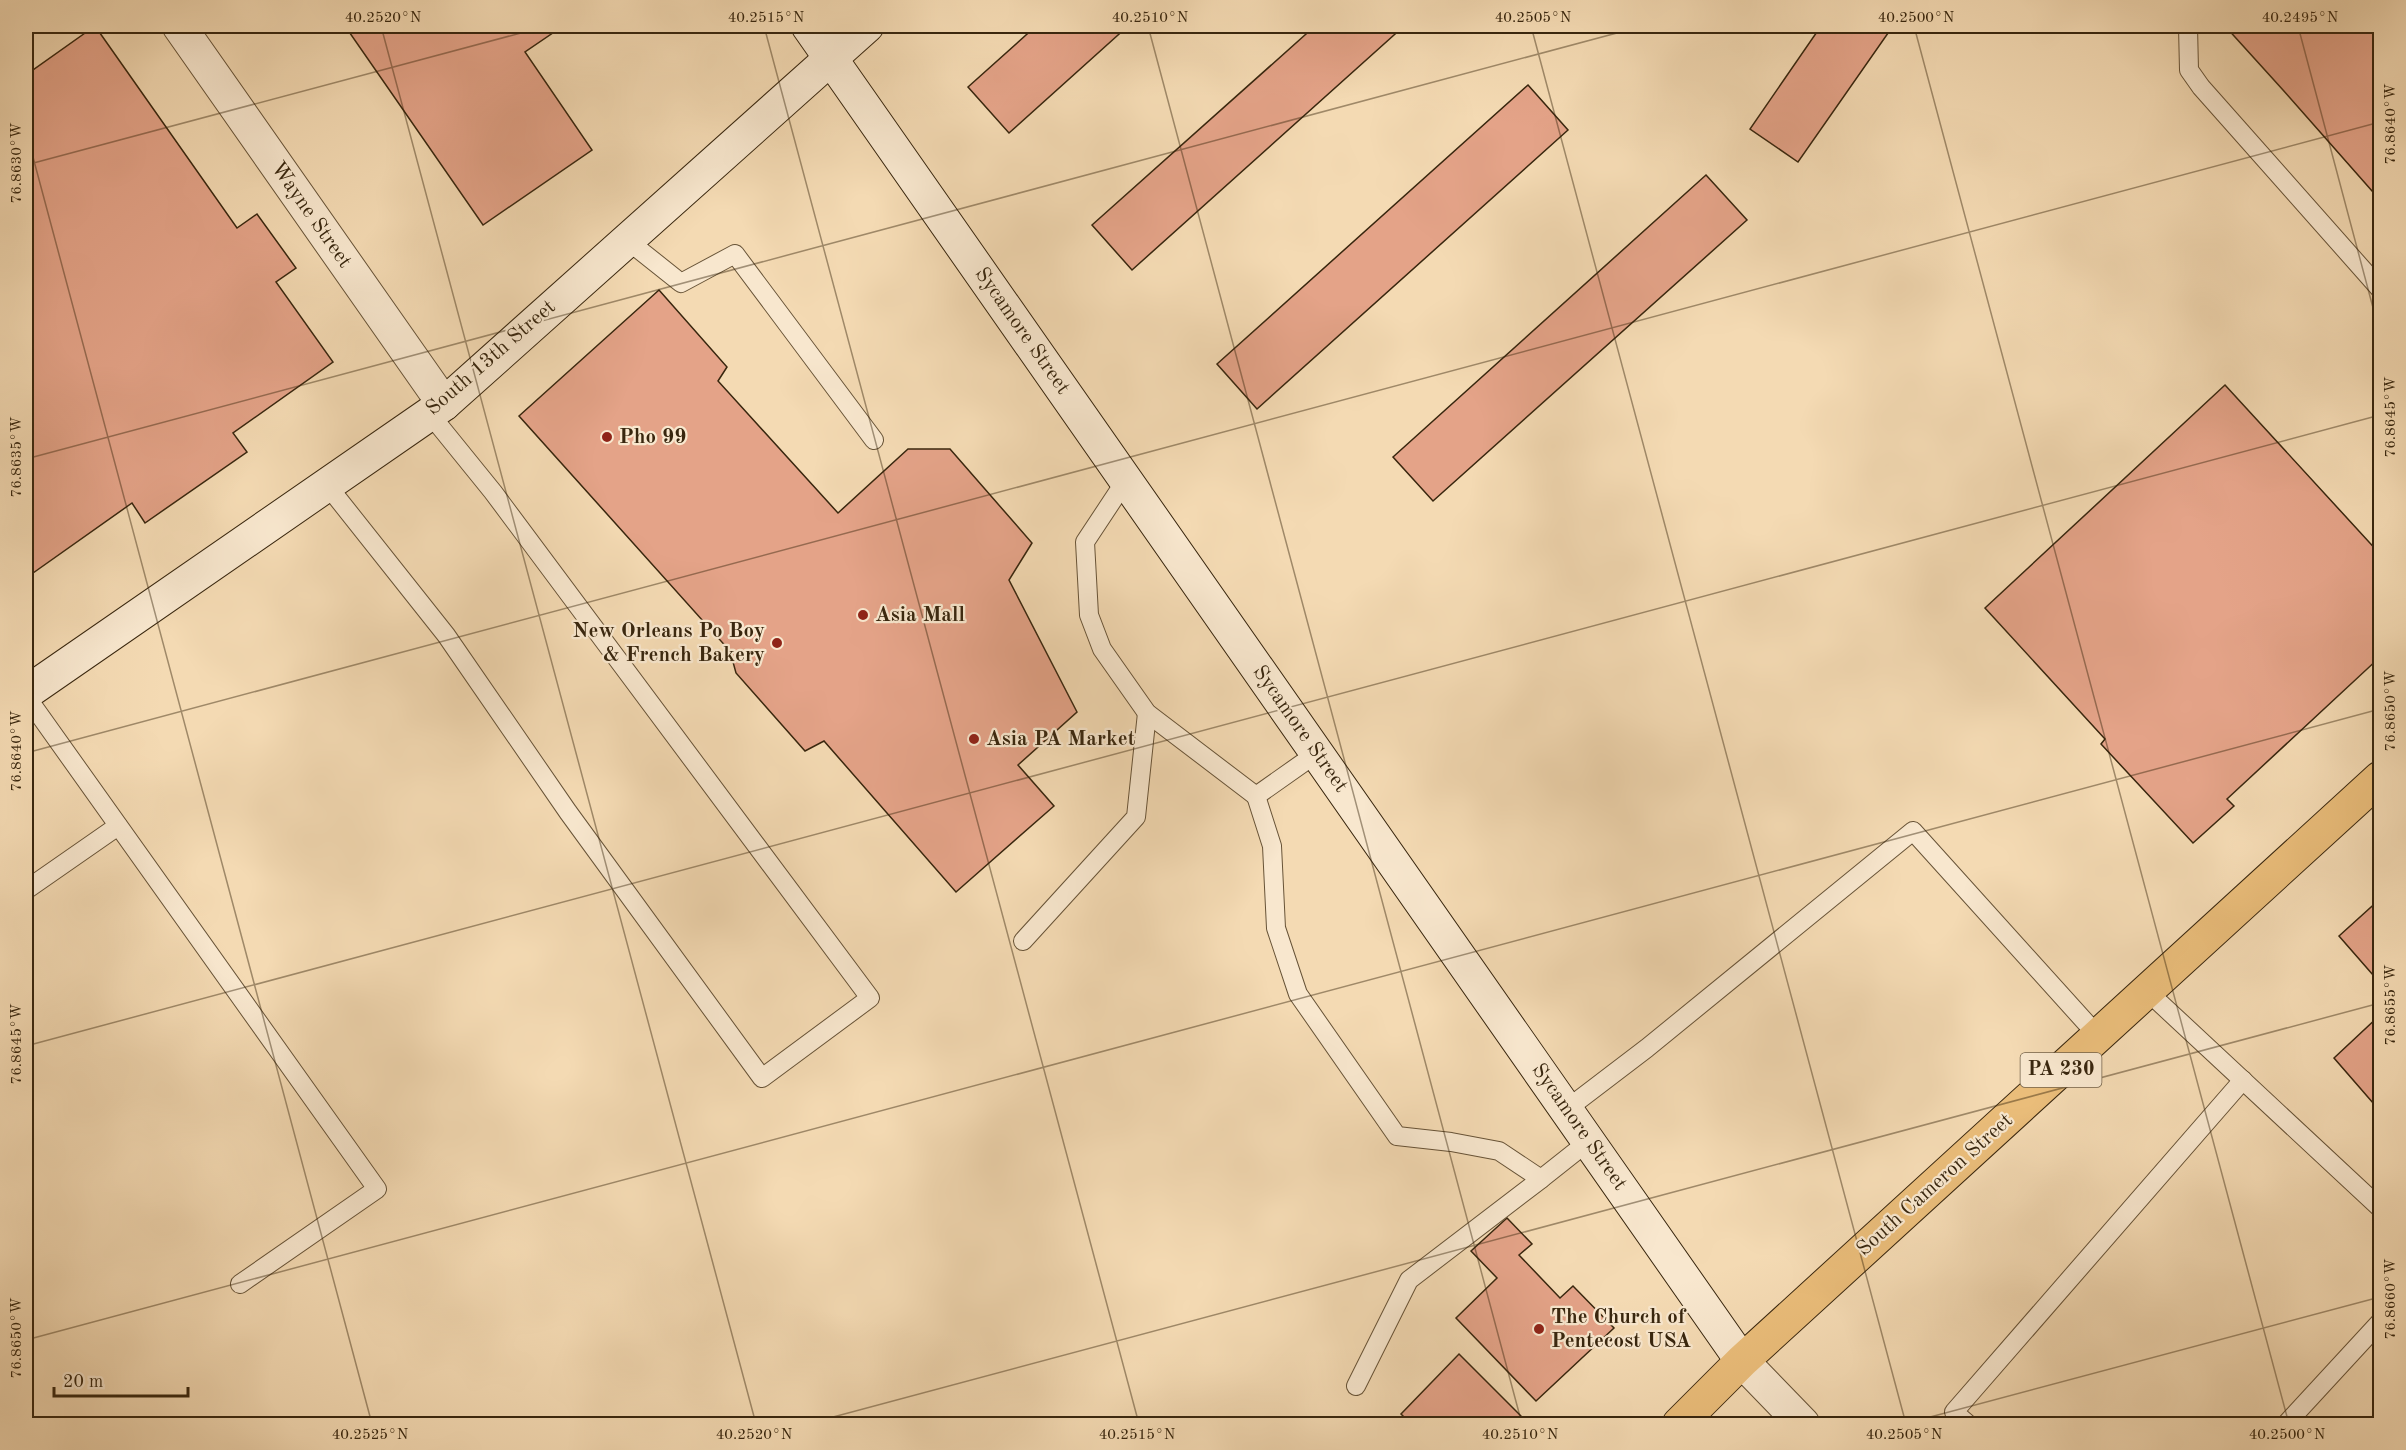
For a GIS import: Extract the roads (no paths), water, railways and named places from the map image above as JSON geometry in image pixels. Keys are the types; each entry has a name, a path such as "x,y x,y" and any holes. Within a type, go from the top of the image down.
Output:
{"main road":[{"name":"Wayne Street","path":"179,26 437,408"},
{"name":"Sycamore Street","path":"808,26 1742,1361 1803,1425"},
{"name":"South 13th Street","path":"26,694 437,408 867,26"},
{"name":"South Cameron Street","path":"1679,1425 1742,1361 2380,778"}],"lane":[{"path":"2188,26 2188,63 2189,70 2195,79 2380,289"},
{"path":"627,240 681,283 735,254 874,440"},
{"path":"327,485 446,635 568,812 762,1078 870,998 493,492 437,408"},
{"path":"1126,480 1085,542 1089,615 1102,649 1147,713 1256,796 1272,846 1276,928 1298,994 1397,1136 1451,1142 1499,1151 1541,1179"},
{"path":"26,694 377,1189 240,1284"},
{"path":"1023,941 1136,817 1147,713"},
{"path":"1256,796 1317,753"},
{"path":"26,890 118,826"},
{"path":"1567,1109 1647,1048 1913,831 2098,1036"},
{"path":"2147,992 2380,1208"},
{"path":"1968,1425 1954,1412 2243,1080"},
{"path":"1356,1386 1408,1280 1589,1141"},
{"path":"2286,1425 2380,1322"}],"place":[{"name":"Pho 99","path":"607,437"},
{"name":"Asia Mall","path":"863,615"},
{"name":"New Orleans Po Boy & French Bakery","path":"777,643"},
{"name":"Asia PA Market","path":"974,739"},
{"name":"The Church of Pentecost USA","path":"1539,1329"}]}
